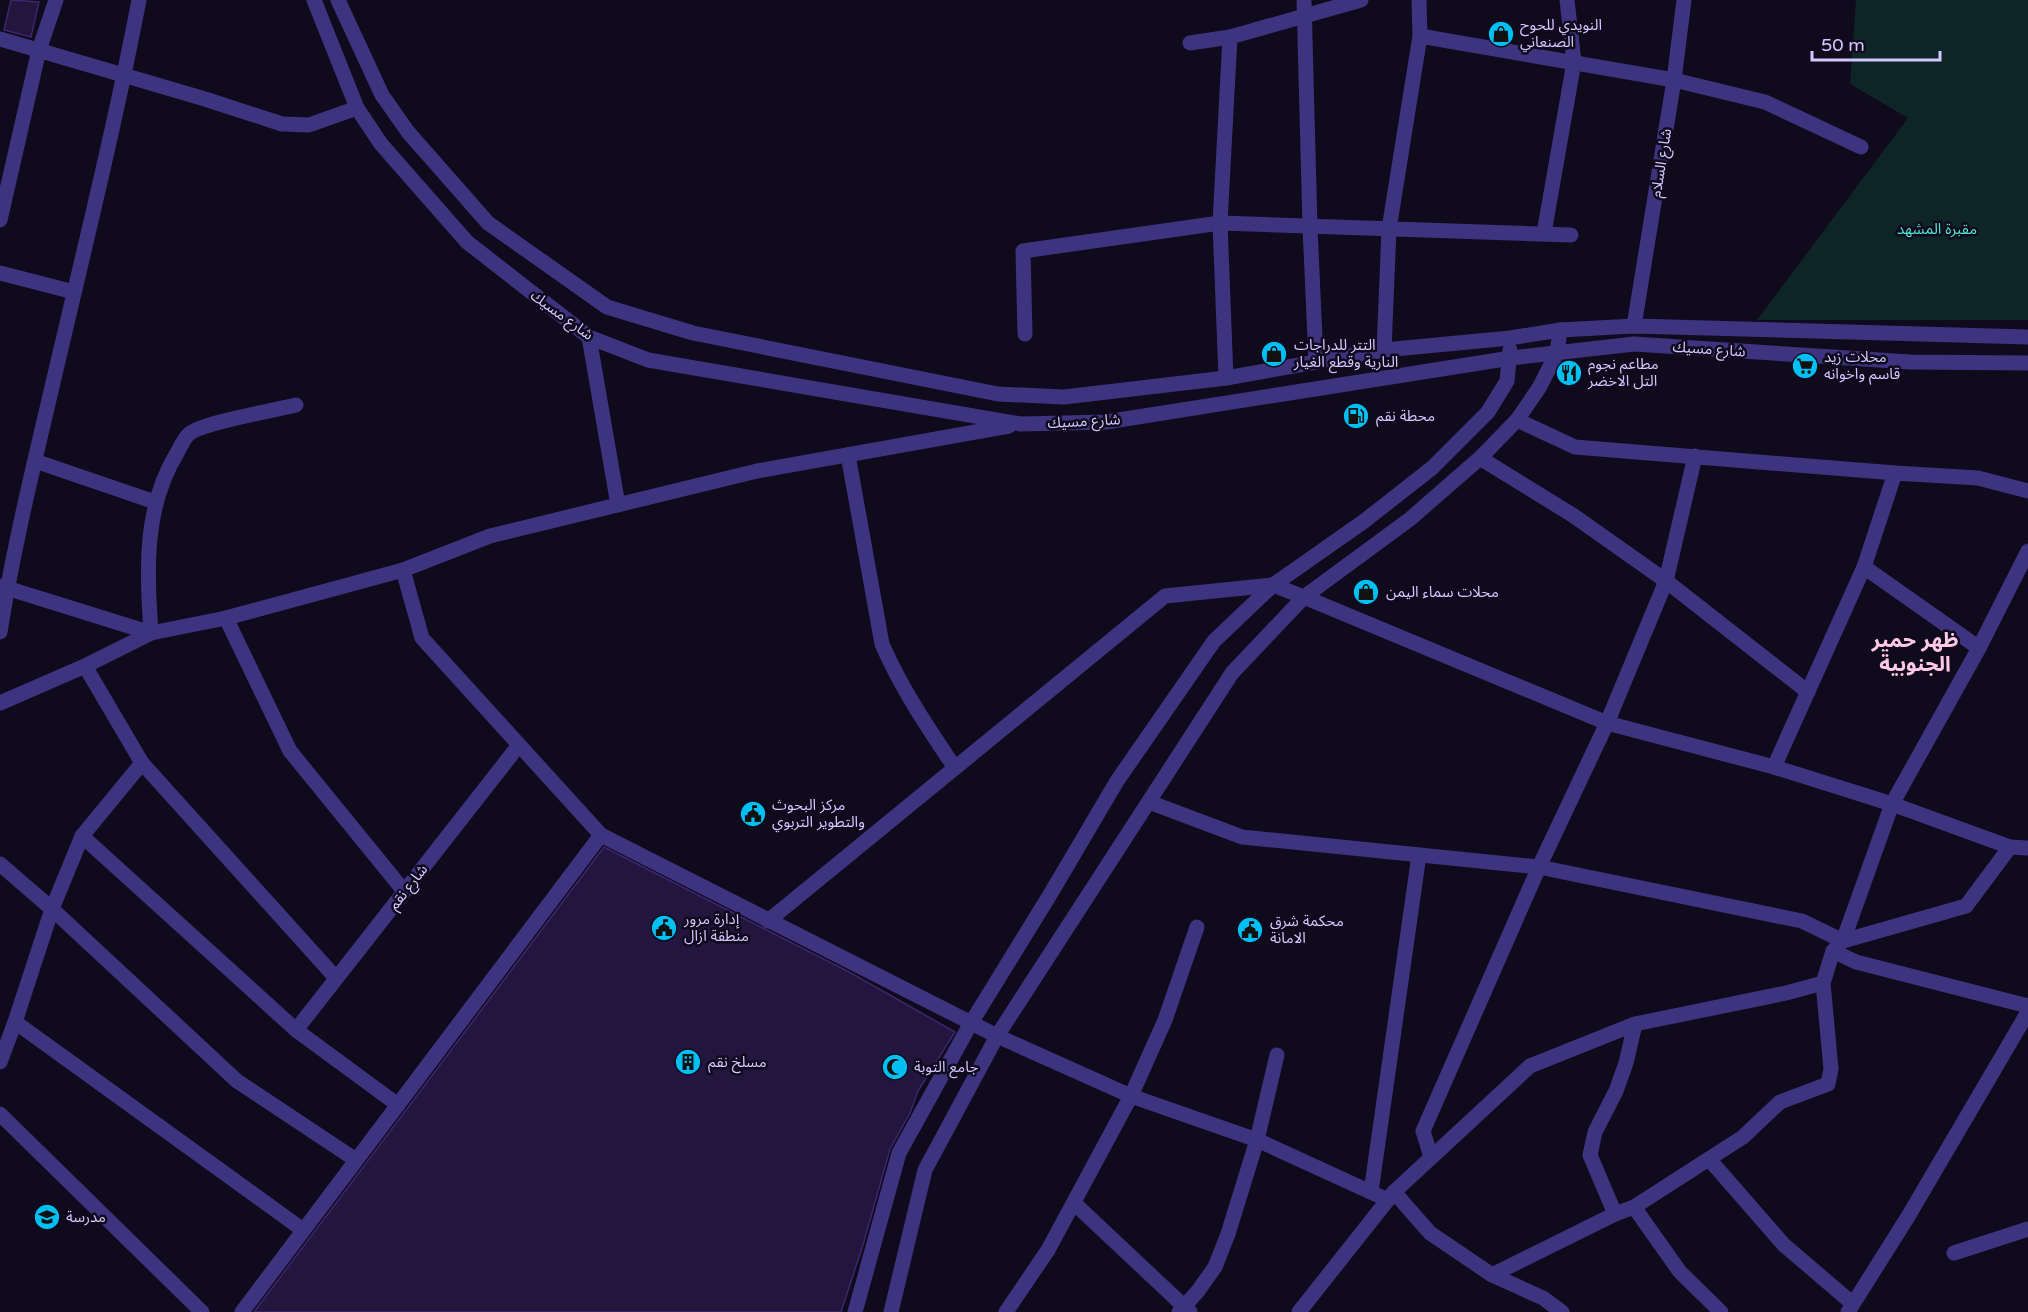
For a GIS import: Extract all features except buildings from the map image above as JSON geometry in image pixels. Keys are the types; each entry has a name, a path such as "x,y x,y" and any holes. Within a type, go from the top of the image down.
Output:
{"street":[{"path":"0,220 39,50 56,0"},
{"path":"0,632 4,587 124,75 139,0"},
{"name":"شارع مسيك","path":"314,0 357,108 381,144 467,242 589,337 648,360 1021,424 1106,422 1511,358 1634,344 1910,362 2028,363"},
{"name":"شارع مسيك","path":"338,0 382,95 408,132 488,223 607,307 693,333 998,394 1064,397 1227,378 1384,350 1510,338 1560,330 1634,326 2028,337"},
{"path":"1304,0 1316,361"},
{"path":"1190,43 1230,37 1361,0"},
{"path":"1384,350 1389,229 1420,36 1419,0"},
{"path":"1544,233 1574,63 1567,0"},
{"name":"شارع السلام","path":"1634,326 1674,80 1684,0"},
{"path":"1420,36 1674,80 1765,102 1861,147"},
{"path":"1227,378 1220,223 1230,37"},
{"path":"0,39 282,124 309,126 357,108"},
{"path":"1025,334 1023,252 1220,223 1570,235"},
{"path":"0,273 74,292"},
{"path":"891,1312 925,1170 997,1036 1232,673 1304,597 1410,519 1480,459 1517,420 1539,388 1557,352 1560,330"},
{"path":"589,337 618,505"},
{"path":"855,1312 899,1153 971,1023 1124,772 1214,641 1273,585 1363,522 1432,468 1488,412 1507,381 1511,358 1510,338"},
{"path":"152,633 148,545 155,502 171,462 188,434 206,427 296,405"},
{"path":"1517,420 1575,447 1978,478 2028,491"},
{"path":"0,703 85,666 152,633 225,618 402,570 490,536 757,471 1021,424"},
{"path":"848,455 882,644 893,669 955,768"},
{"path":"1431,1157 1423,1131 1539,867 1607,723 1666,581 1695,456"},
{"path":"1480,459 1574,516 1666,581 1808,692"},
{"path":"34,461 155,502"},
{"path":"1774,766 1864,567 1895,473"},
{"path":"1492,1275 1615,1214 1634,1207 1743,1137 1780,1102 1828,1084 1831,1069 1823,983 1892,804 1979,648 2028,551"},
{"path":"1864,567 1979,648"},
{"path":"402,570 422,638 601,835 997,1036 1131,1096 1257,1140 1371,1192 1391,1196 1430,1233 1492,1275 1543,1298 1562,1312"},
{"path":"768,921 1165,596 1273,585 1607,723 1774,766 1892,804 2010,847 2028,848"},
{"path":"4,587 152,633"},
{"path":"225,618 290,751 404,891"},
{"path":"85,666 142,763 336,978"},
{"name":"شارع نقم","path":"296,1030 519,745"},
{"path":"2,1053 15,1022 52,909 82,836 142,763"},
{"path":"1149,802 1242,837 1539,867 1802,921 1838,946 1856,962 2028,1006"},
{"path":"242,1312 601,835"},
{"path":"82,836 296,1030 398,1105"},
{"path":"1838,946 1966,906 2010,847"},
{"path":"1371,1192 1419,855"},
{"path":"0,864 52,909 237,1081 356,1160"},
{"path":"1006,1312 1048,1250 1131,1096 1165,1020 1197,927"},
{"path":"1299,1312 1391,1196 1530,1066 1635,1024 1786,993 1823,983"},
{"path":"1709,1159 1784,1245 1850,1308 1909,1215 2028,1012"},
{"path":"15,1022 303,1230"},
{"path":"1615,1214 1590,1155 1595,1132 1616,1091 1626,1063 1635,1024"},
{"path":"1074,1203 1184,1310 1215,1267 1228,1234 1257,1140 1277,1055"},
{"path":"0,1114 202,1312"},
{"path":"1634,1207 1680,1272 1721,1312"},
{"path":"1954,1253 2028,1229"}],"green space":[{"name":"مقبرة المشهد","path":"1856,0 2028,0 2028,320 1757,320 1908,118 1850,84"}],"place":[{"name":"النويدي للحوح الصنعاني","path":"1501,34"},
{"name":"التتر للدراجات النارية وقطع الغيار","path":"1274,354"},
{"name":"محلات زيد قاسم واخوانه","path":"1805,366"},
{"name":"مطاعم نجوم التل الاخضر","path":"1569,373"},
{"name":"محطة نقم","path":"1356,416"},
{"name":"محلات سماء اليمن","path":"1366,592"},
{"name":"مركز البحوث والتطوير التربوي","path":"753,814"},
{"name":"إدارة مرور منطقة ازال","path":"664,928"},
{"name":"محكمة شرق الامانة","path":"1250,930"},
{"name":"مسلخ نقم","path":"688,1062"},
{"name":"جامع التوبة","path":"895,1067"},
{"name":"مدرسة","path":"47,1217"}],"district":[{"name":"ظهر حمير الجنوبية","path":"1915,652"}]}
